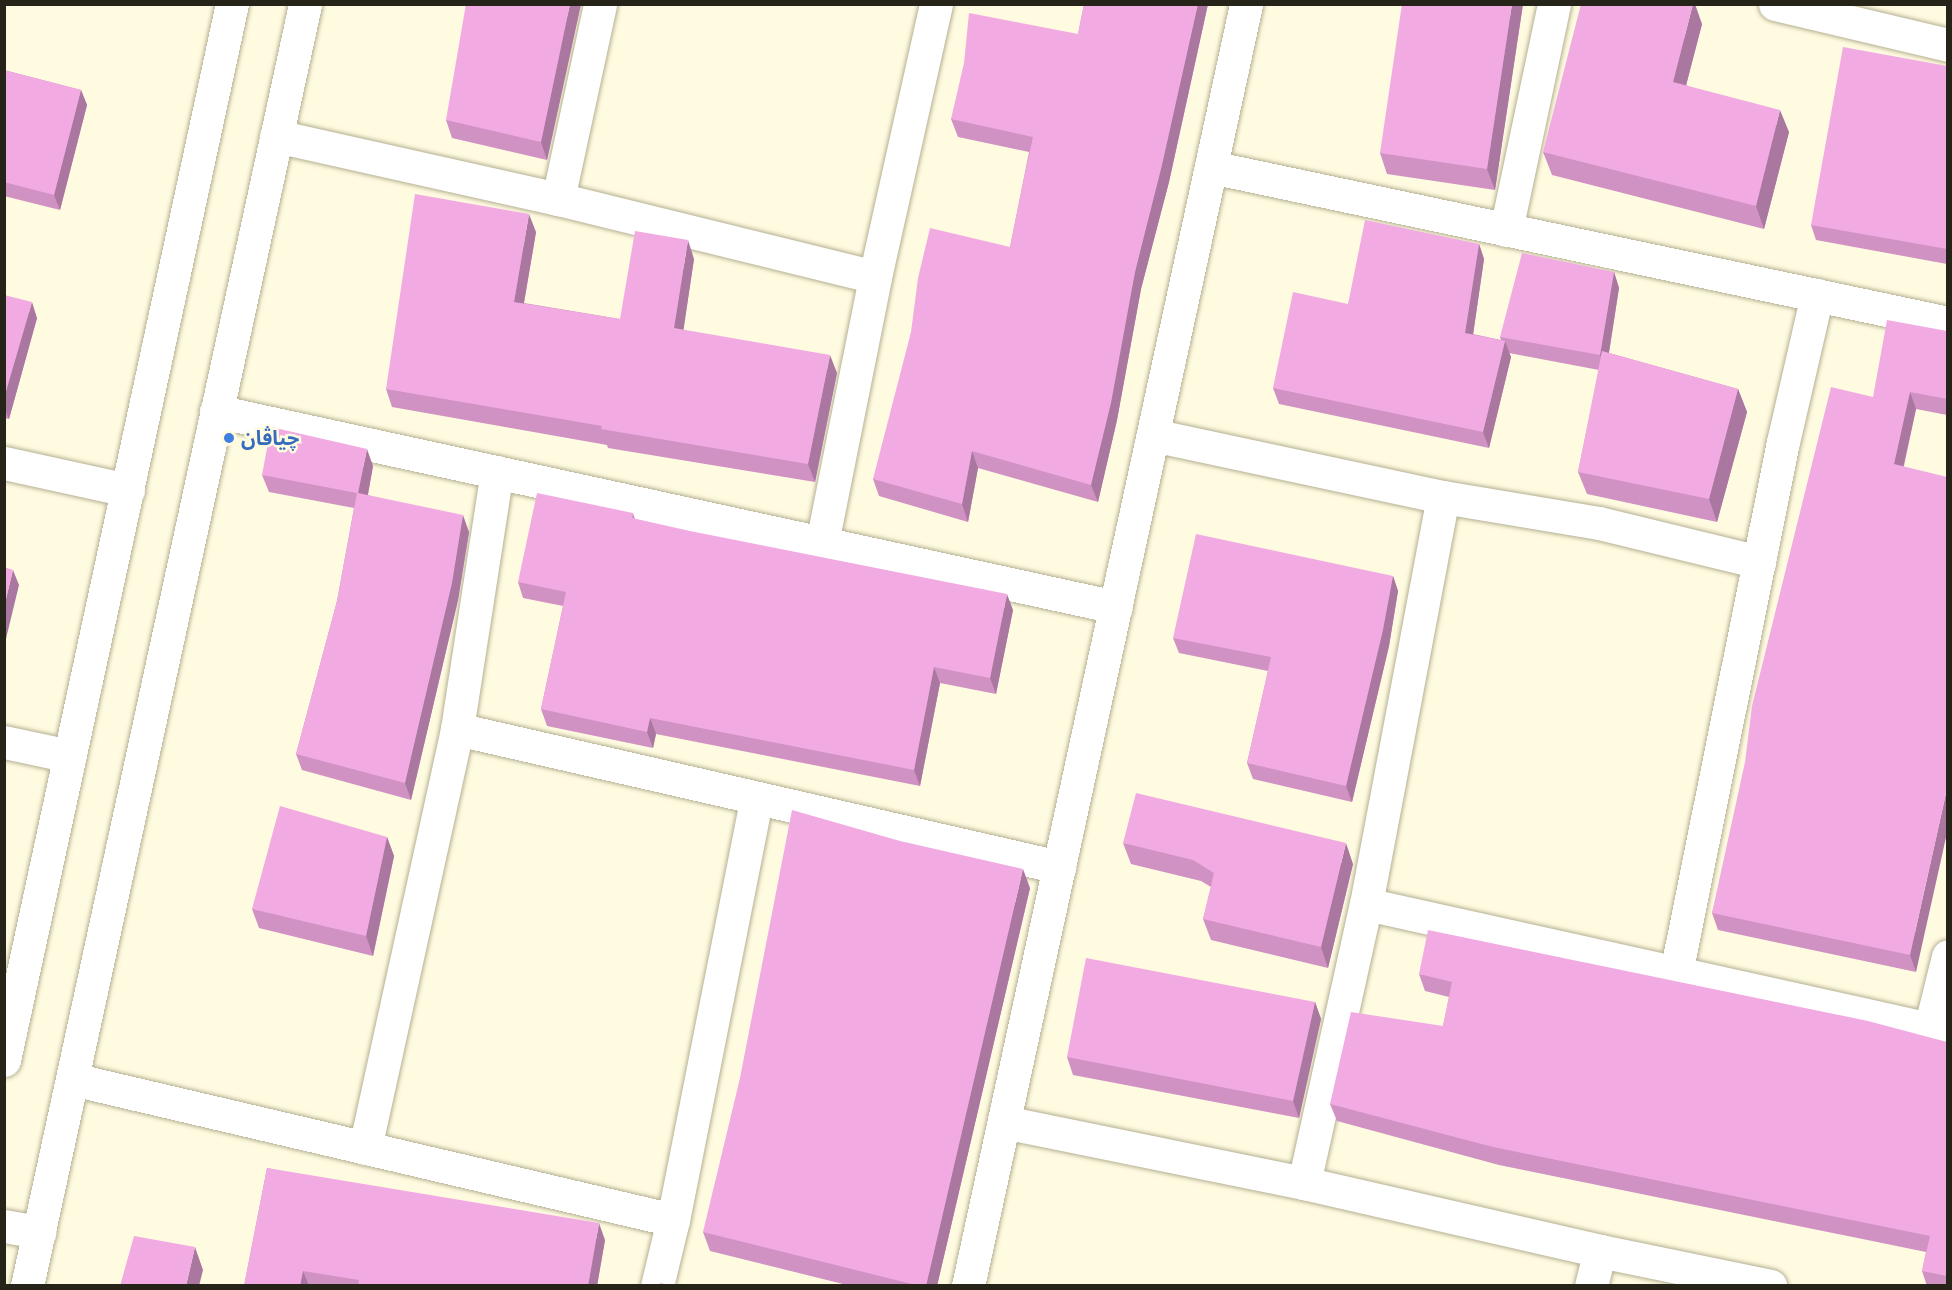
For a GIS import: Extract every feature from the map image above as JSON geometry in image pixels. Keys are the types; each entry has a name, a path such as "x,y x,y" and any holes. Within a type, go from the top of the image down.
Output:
{"street":[{"path":"4,1060 232,4"},
{"path":"27,1286 305,4"},
{"path":"558,199 600,4"},
{"path":"822,543 874,277 936,4"},
{"path":"968,1286 1246,4"},
{"path":"1506,230 1554,4"},
{"path":"1775,4 1947,45"},
{"path":"276,136 558,199 874,277"},
{"path":"1211,167 1947,323"},
{"path":"1676,973 1758,562 1817,296"},
{"path":"216,411 1116,607"},
{"path":"1153,435 1443,498 1599,523 1758,562"},
{"path":"4,463 128,490"},
{"path":"365,1148 457,729 497,472"},
{"path":"1304,1183 1366,904 1443,498"},
{"path":"457,729 1059,867"},
{"path":"4,742 70,756"},
{"path":"657,1286 673,1220 756,799"},
{"path":"1366,904 1939,1031 1947,956"},
{"path":"72,1079 673,1220"},
{"path":"1004,1122 1304,1183 1600,1251 1770,1286"},
{"path":"4,1226 39,1232"},
{"path":"1592,1286 1600,1251"}],"building":[{"path":"466,4 570,4 541,142 446,120"},
{"path":"1084,4 1198,4 1135,272 1111,403 1091,485 972,451 962,504 873,479 911,332 918,278 930,228 1010,247 1033,137 951,119 964,63 969,13 1078,34"},
{"path":"1402,4 1512,4 1487,169 1380,153"},
{"path":"1581,4 1693,4 1673,82 1780,110 1756,206 1543,152"},
{"path":"1843,47 1947,66 1947,249 1811,225"},
{"path":"4,70 81,90 54,195 4,182"},
{"path":"415,194 529,214 514,302 620,319 635,231 688,240 674,328 830,355 808,464 386,389"},
{"path":"1365,220 1479,244 1465,333 1505,341 1483,432 1273,388 1293,292 1348,304"},
{"path":"1522,253 1614,272 1600,355 1500,337"},
{"path":"4,295 32,302 4,398"},
{"path":"1887,320 1947,331 1947,399 1910,392 1894,464 1947,477 1947,789 1910,955 1712,913 1745,762 1752,706 1831,387 1873,397"},
{"path":"1602,351 1738,389 1709,499 1578,472"},
{"path":"271,427 367,449 358,493 463,515 452,583 405,783 296,754 337,601 357,493 262,475"},
{"path":"537,493 633,513 632,518 690,531 1007,594 990,678 934,667 914,770 650,718 647,732 541,709 566,592 518,582"},
{"path":"1196,534 1393,576 1383,630 1346,786 1247,763 1271,657 1173,638"},
{"path":"4,567 13,570 4,607"},
{"path":"1136,793 1346,843 1321,947 1203,919 1214,873 1193,860 1123,843"},
{"path":"280,806 387,837 366,936 252,909"},
{"path":"792,810 900,841 1023,869 926,1286 703,1232 740,1078"},
{"path":"1428,930 1868,1021 1947,1042 1947,1276 1922,1271 1930,1236 1493,1147 1330,1104 1351,1012 1443,1026 1452,982 1419,974"},
{"path":"1086,958 1315,1002 1293,1101 1067,1057"},
{"path":"267,1168 599,1223 588,1286 358,1286 359,1280 303,1271 300,1286 244,1286"},
{"path":"134,1236 195,1247 186,1286 120,1286"}],"place":[{"name":"چياڤان","path":"229,438"}]}
